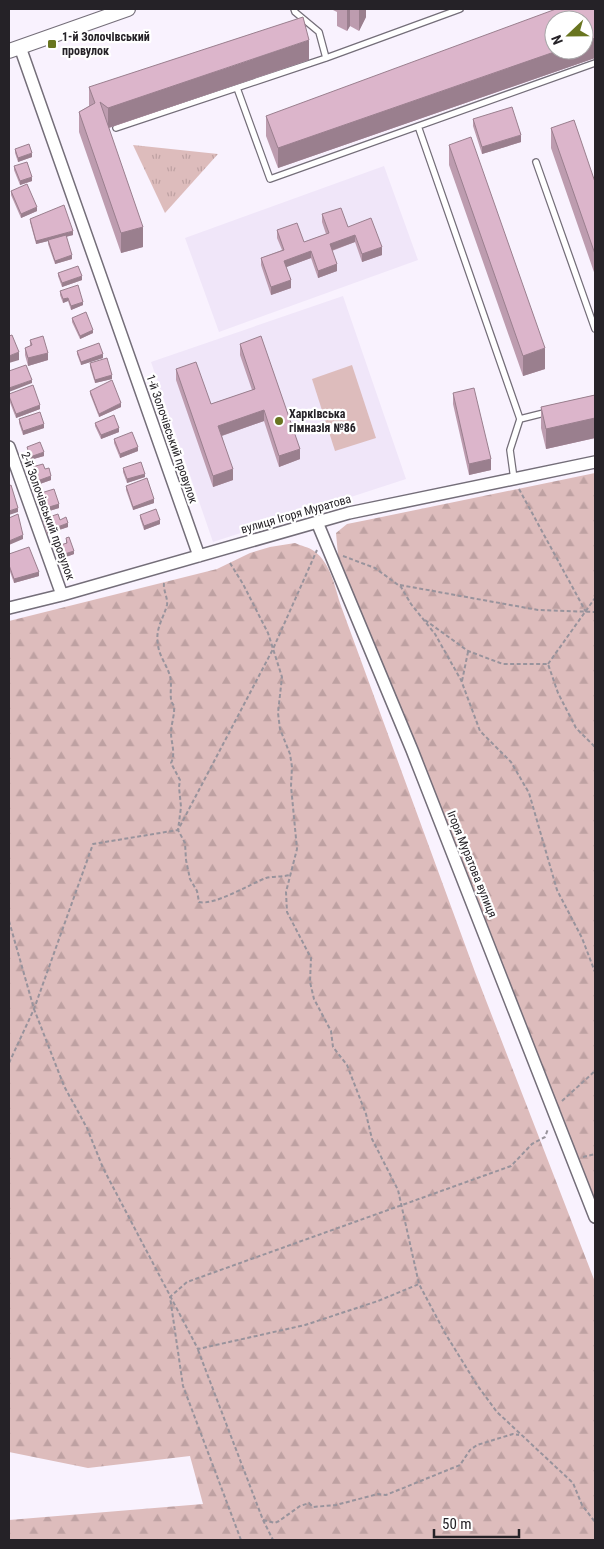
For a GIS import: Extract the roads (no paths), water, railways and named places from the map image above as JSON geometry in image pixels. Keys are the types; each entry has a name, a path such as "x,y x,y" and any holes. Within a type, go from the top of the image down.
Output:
{"street":[{"path":"14,49 128,9"},
{"name":"1-й Золочівський провулок","path":"14,49 199,556"},
{"name":"2-й Золочівський провулок","path":"9,447 62,595"},
{"name":"вулиця Ігоря Муратова","path":"9,608 62,595 349,513 595,462"},
{"name":"Ігоря Муратова вулиця","path":"317,522 412,750 595,1217"}],"lane":[{"path":"294,9 295,12 319,32 326,58"},
{"path":"116,128 326,58 460,9"},
{"path":"237,88 270,179 595,63"},
{"path":"418,126 520,419 510,450 514,479"},
{"path":"536,162 595,329"},
{"path":"520,419 558,410"}],"place":[{"name":"1-й Золочівський провулок","path":"52,44"},
{"name":"Харківська гімназія №86","path":"279,421"}]}
